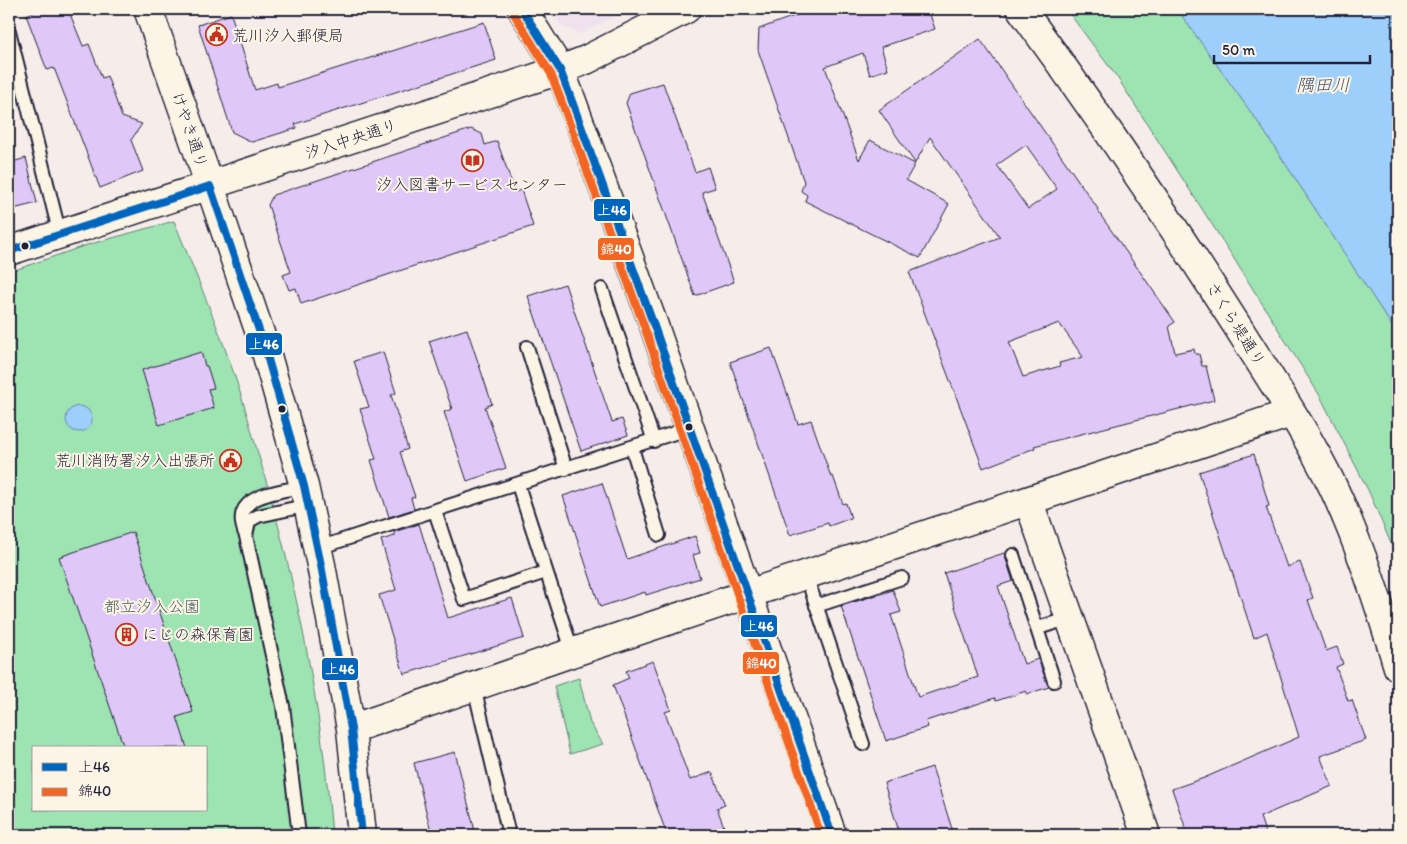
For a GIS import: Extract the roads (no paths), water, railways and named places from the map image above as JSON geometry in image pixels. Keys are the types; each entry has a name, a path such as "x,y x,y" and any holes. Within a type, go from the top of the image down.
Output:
{"street":[{"name":"けやき通り","path":"148,9 264,345 307,496 351,729 362,835"},
{"path":"522,9 560,70 650,314 832,835"},
{"name":"汐入中央通り","path":"9,251 560,70 586,60 686,9"},
{"name":"さくら堤通り","path":"1021,9 1099,117 1204,274 1310,443 1337,498 1362,559 1398,667"},
{"path":"351,729 1291,413"},
{"path":"1029,502 1146,835"}],"lane":[{"path":"9,31 60,235"},
{"path":"602,290 654,441"},
{"path":"527,347 566,469"},
{"path":"318,548 690,428"},
{"path":"632,448 659,535"},
{"path":"518,484 573,653"},
{"path":"299,835 283,706 241,517 242,511 250,501 258,496 307,496"},
{"path":"246,536 249,521 307,496"},
{"path":"435,511 464,599 546,572"},
{"path":"1012,555 1054,680"},
{"path":"806,575 863,744"},
{"path":"816,606 902,578"},
{"path":"1038,628 1070,618"},
{"path":"474,687 509,835"}],"water":[{"name":"隅田川","path":"1177,9 1398,9 1398,335 1260,125"},
{"path":"79,406 88,410 92,419 88,428 79,432 70,428 66,419 70,410"}],"place":[{"name":"荒川汐入郵便局","path":"216,35"},
{"name":"汐入図書サービスセンター","path":"472,160"},
{"name":"荒川消防署汐入出張所","path":"231,460"},
{"name":"にじの森保育園","path":"126,634"}],"park label":[{"name":"都立汐入公園","path":"152,606"}]}
